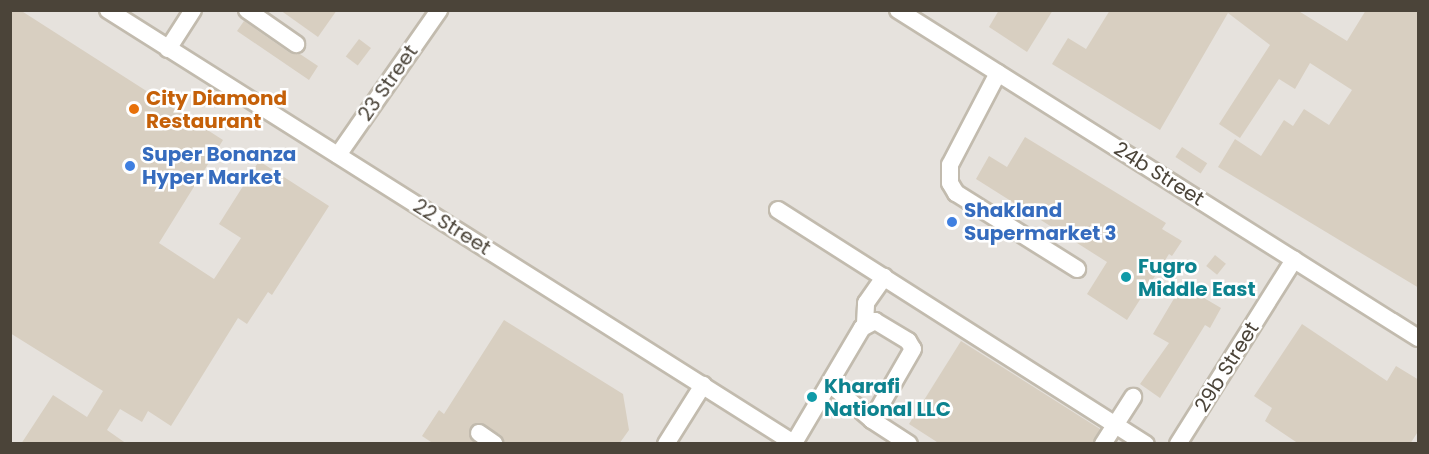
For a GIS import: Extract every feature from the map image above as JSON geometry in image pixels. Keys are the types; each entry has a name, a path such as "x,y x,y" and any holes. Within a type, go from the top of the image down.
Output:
{"street":[{"name":"22 Street","path":"108,10 795,443"},
{"path":"168,48 194,10"},
{"path":"247,10 296,44"},
{"name":"23 Street","path":"338,155 439,10"},
{"name":"24b Street","path":"898,10 1419,338"},
{"path":"998,73 950,165 950,183 956,193 1077,269"},
{"path":"778,210 1146,444"},
{"name":"29b Street","path":"1178,444 1294,260"},
{"path":"795,443 866,324 866,303 884,277"},
{"path":"866,324 879,322 908,341 913,349 911,359 872,420"},
{"path":"830,384 872,420 909,444"},
{"path":"666,444 703,385"},
{"path":"1102,444 1133,397"},
{"path":"479,433 495,444"}],"shaded area":[{"path":"10,11 1418,11 1418,443 10,443"}],"building":[{"path":"10,10 20,10 223,140 159,243 214,279 241,238 219,224 259,161 329,206 272,295 268,292 247,324 238,318 171,426 148,411 142,422 120,409 107,430 127,444 21,444 53,395 87,417 103,391 10,333"},
{"path":"280,10 337,10 318,37"},
{"path":"999,10 1053,10 1027,52 989,27"},
{"path":"1110,10 1297,10 1347,41 1366,10 1419,10 1419,288 1218,167 1235,139 1261,156 1284,120 1293,126 1304,109 1329,125 1352,90 1310,63 1295,89 1279,79 1240,138 1219,124 1270,45 1228,13 1160,130 1052,64 1068,38 1086,49"},
{"path":"244,21 290,53 300,54 318,66 309,80 237,31"},
{"path":"359,39 371,48 358,66 346,57"},
{"path":"1025,137 1166,223 1162,229 1182,241 1172,256 1169,254 1127,320 1087,294 1107,262 976,179 989,156 1007,167"},
{"path":"1182,147 1207,163 1201,173 1175,157"},
{"path":"1215,255 1226,264 1217,275 1206,266"},
{"path":"1182,285 1221,308 1210,328 1205,325 1160,398 1140,384 1169,343 1153,334"},
{"path":"504,320 623,394 629,430 619,444 505,444 501,435 479,423 469,432 476,444 434,444 422,436 439,410 444,414"},
{"path":"1302,324 1387,381 1396,366 1419,380 1419,430 1410,444 1299,444 1265,421 1272,408 1254,396"},
{"path":"961,341 1100,429 1093,444 940,444 909,424"}],"place":[{"name":"City Diamond Restaurant","path":"134,109"},
{"name":"Super Bonanza Hyper Market","path":"130,166"},
{"name":"Shakland Supermarket 3","path":"952,222"},
{"name":"Fugro Middle East","path":"1126,277"},
{"name":"Kharafi National LLC","path":"812,397"}]}
